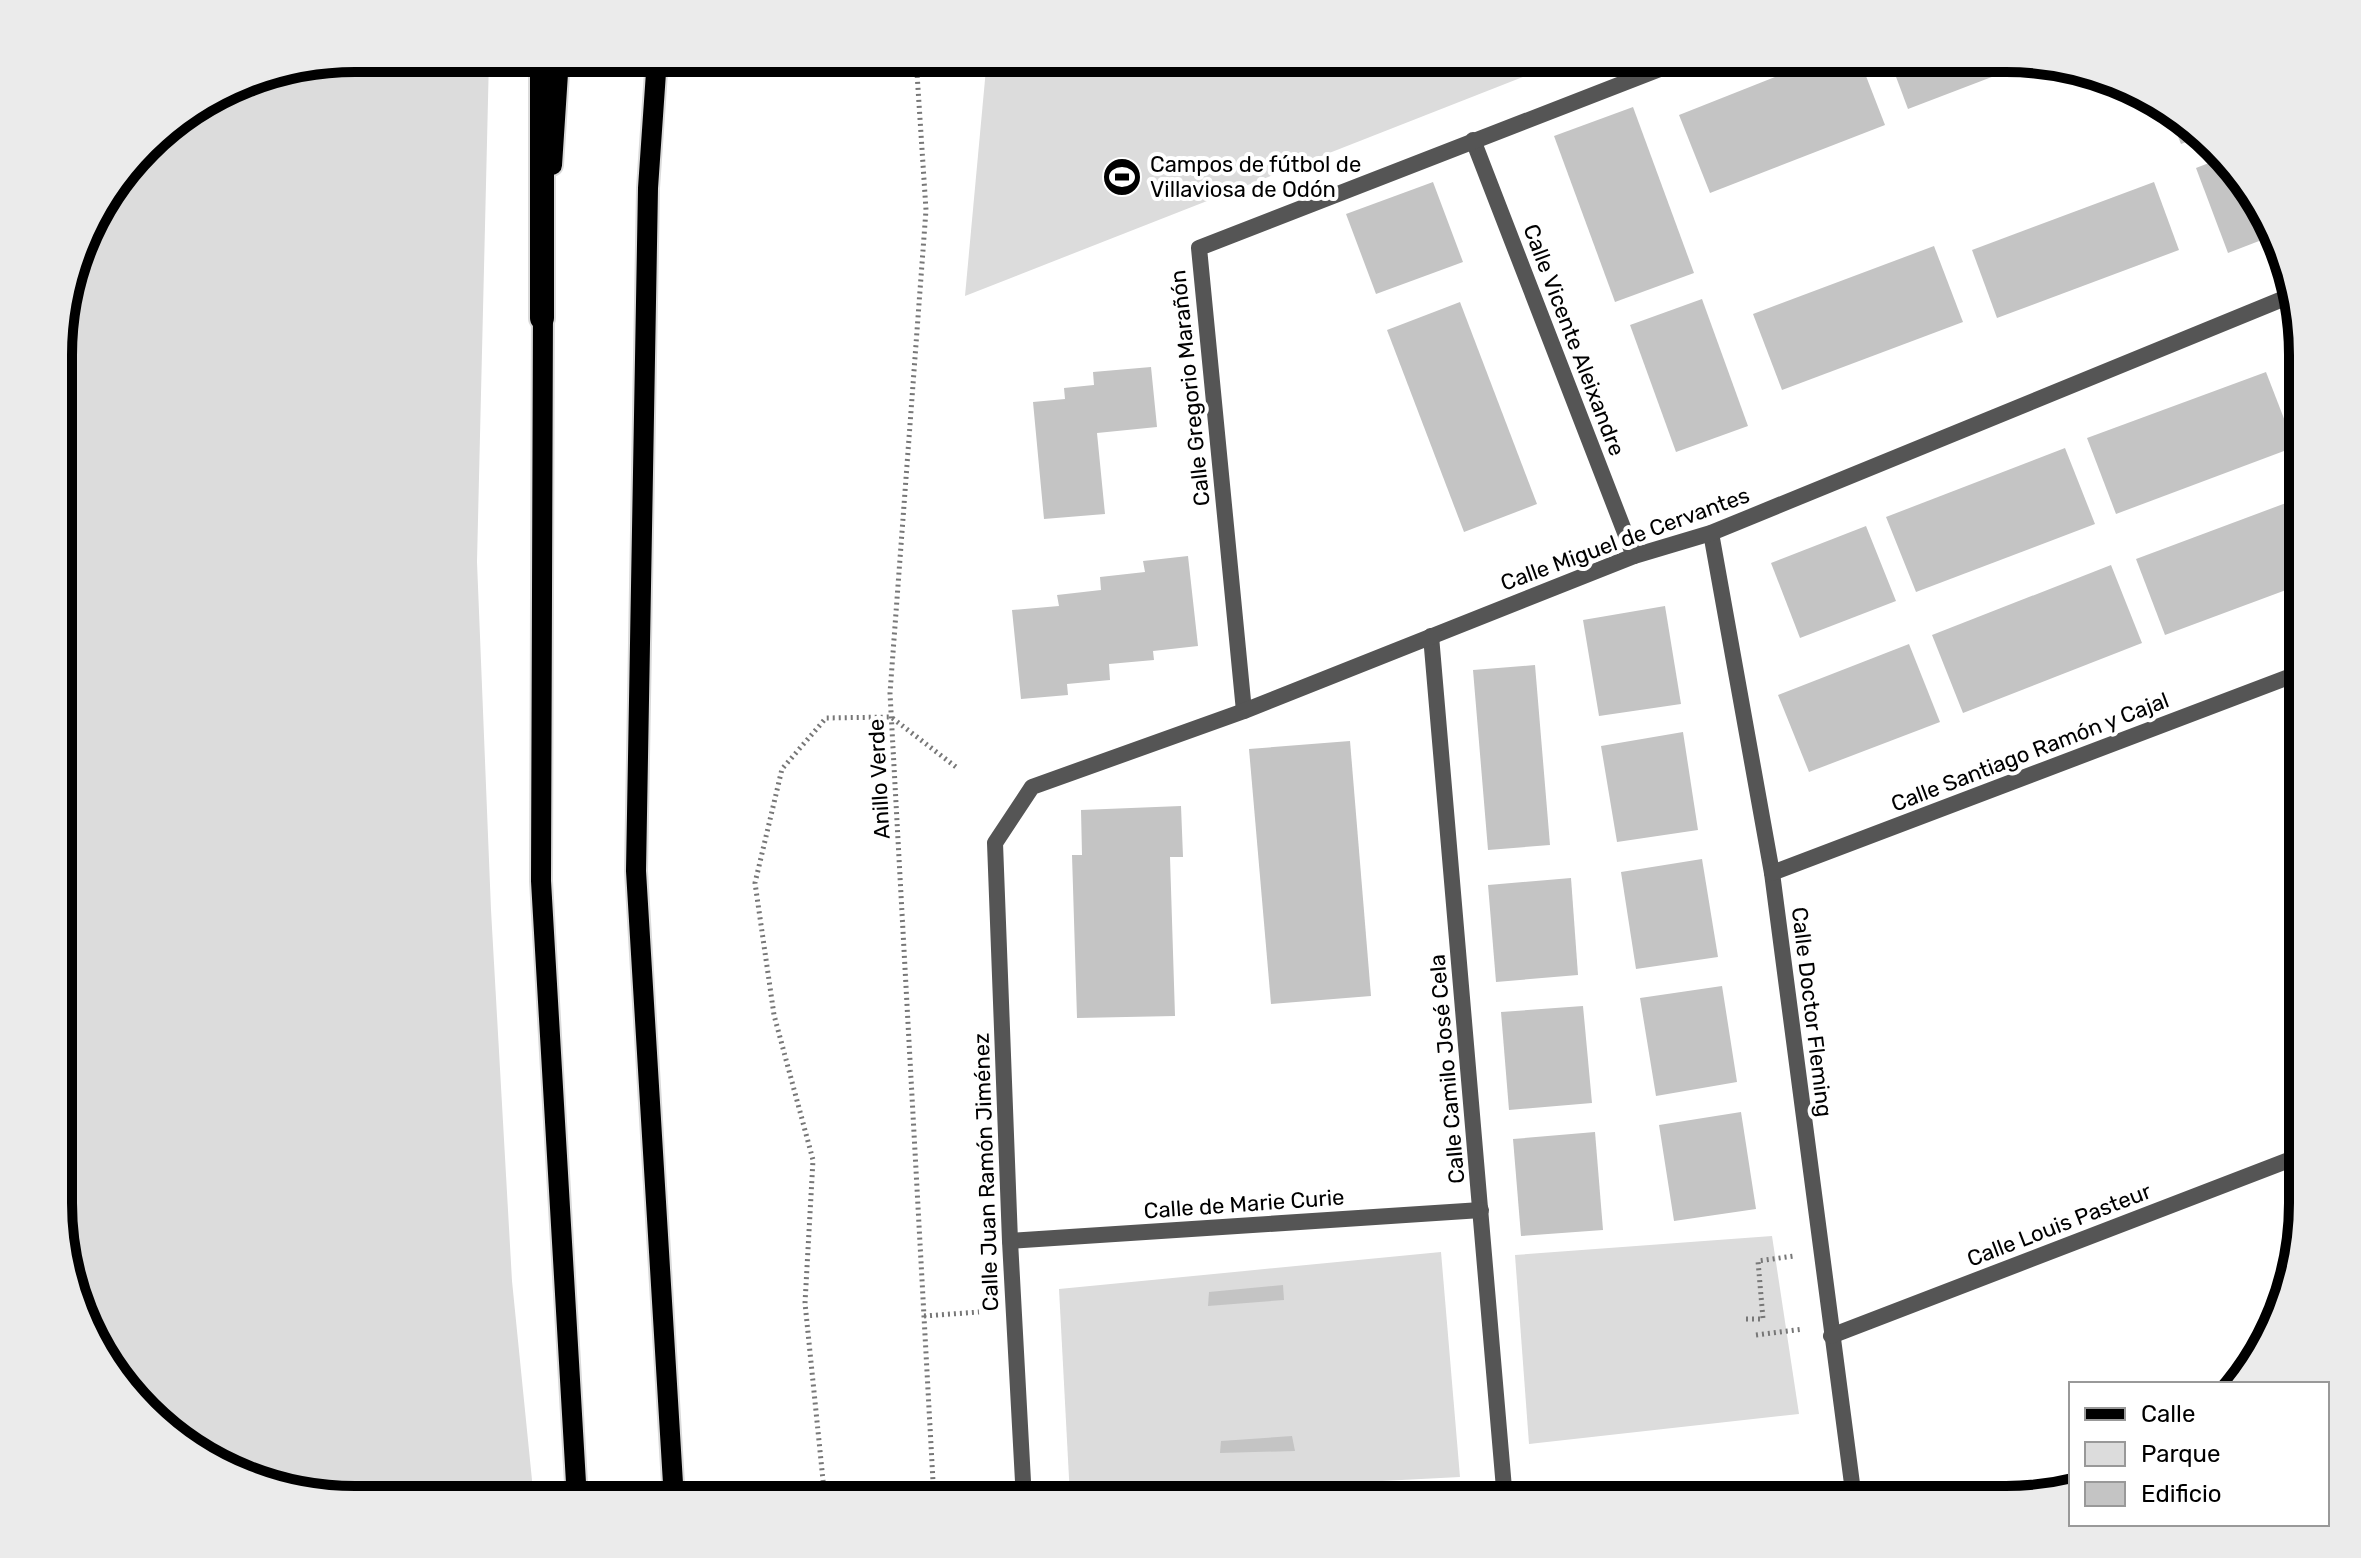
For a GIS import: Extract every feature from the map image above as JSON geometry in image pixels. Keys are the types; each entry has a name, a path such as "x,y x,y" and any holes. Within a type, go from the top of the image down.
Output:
{"highway":[{"path":"542,73 542,318"}],"main road":[{"path":"558,73 542,318 541,881 576,1486"},
{"path":"656,73 648,188 636,871 673,1486"}],"street":[{"name":"Calle Gregorio Marañón","path":"1244,711 1199,248 1651,72"},
{"name":"Calle Vicente Aleixandre","path":"1473,140 1634,556"},
{"name":"Calle Miguel de Cervantes","path":"995,843 1032,787 1244,711 1634,556 1711,533 2284,299"},
{"name":"Calle Doctor Fleming","path":"1711,533 1772,873 1852,1485"},
{"name":"Calle Camilo José Cela","path":"1431,636 1504,1485"},
{"name":"Calle Santiago Ramón y Cajal","path":"1772,873 2288,677"},
{"name":"Calle Juan Ramón Jiménez","path":"995,843 1010,1241 1023,1486"},
{"name":"Calle Louis Pasteur","path":"1830,1331 2289,1160"},
{"name":"Calle de Marie Curie","path":"1010,1241 1481,1210"}],"path":[{"name":"Anillo Verde","path":"917,73 926,210 890,693 933,1486"},
{"path":"824,1486 805,1303 813,1160 774,1015 755,883 782,769 826,718 891,717 956,767"},
{"path":"1746,1319 1763,1319 1758,1261 1820,1252"},
{"path":"924,1316 979,1312"},
{"path":"1756,1335 1830,1331"}],"green space":[{"name":"Campos de fútbol de Villaviosa de Odón","path":"1535,72 965,296 986,73"},
{"path":"336,73 489,73 477,562 491,910 512,1281 533,1486 336,1485 300,1481 264,1471 213,1448 168,1416 142,1390 110,1345 87,1294 77,1258 72,1203 72,355 77,300 87,264 110,213 142,168 168,142 230,101 300,77"},
{"path":"1772,1236 1799,1414 1529,1444 1515,1255"},
{"path":"1441,1252 1460,1477 1295,1485 1069,1486 1059,1289"}],"building":[{"path":"1787,72 1864,72 1885,125 1710,193 1679,115"},
{"path":"1894,72 2005,72 1908,109"},
{"path":"1633,107 1694,273 1615,302 1554,136"},
{"path":"2175,128 2191,140 2181,144"},
{"path":"2213,162 2219,168 2251,213 2264,239 2228,253 2196,168"},
{"path":"1433,182 1463,262 1376,294 1346,214"},
{"path":"2154,182 2179,250 1997,318 1972,250"},
{"path":"1934,246 1963,322 1782,390 1753,314"},
{"path":"1702,299 1748,426 1676,452 1630,325"},
{"path":"1460,302 1537,504 1464,532 1387,330"},
{"path":"1151,367 1157,427 1097,433 1105,514 1044,519 1033,402 1065,399 1064,388 1094,385 1093,372"},
{"path":"2266,372 2288,429 2288,450 2116,514 2087,438"},
{"path":"2065,448 2095,524 1916,592 1886,517"},
{"path":"2288,502 2288,589 2165,635 2136,559"},
{"path":"1866,526 1896,601 1800,638 1771,563"},
{"path":"1188,556 1198,646 1153,651 1154,660 1109,664 1110,680 1067,684 1068,695 1021,699 1012,610 1059,606 1057,595 1101,590 1100,577 1145,572 1143,561"},
{"path":"2111,565 2142,643 1963,713 1932,635"},
{"path":"1665,606 1681,704 1599,716 1583,620"},
{"path":"1909,644 1940,722 1809,772 1778,695"},
{"path":"1535,665 1550,845 1488,850 1473,670"},
{"path":"1683,732 1698,830 1617,842 1601,746"},
{"path":"1350,741 1371,996 1271,1004 1249,749"},
{"path":"1181,806 1183,857 1170,857 1175,1016 1077,1018 1072,855 1082,855 1081,810"},
{"path":"1702,859 1718,957 1636,969 1621,872"},
{"path":"1571,878 1578,975 1496,982 1488,885"},
{"path":"1722,986 1737,1082 1656,1096 1640,998"},
{"path":"1583,1006 1592,1103 1509,1110 1501,1012"},
{"path":"1741,1112 1756,1209 1674,1221 1659,1125"},
{"path":"1595,1132 1603,1230 1521,1236 1513,1139"},
{"path":"1283,1285 1284,1300 1208,1306 1209,1292"},
{"path":"1292,1436 1295,1451 1220,1453 1221,1441"}],"place":[{"name":"Campos de fútbol de Villaviosa de Odón","path":"1122,177"}]}
